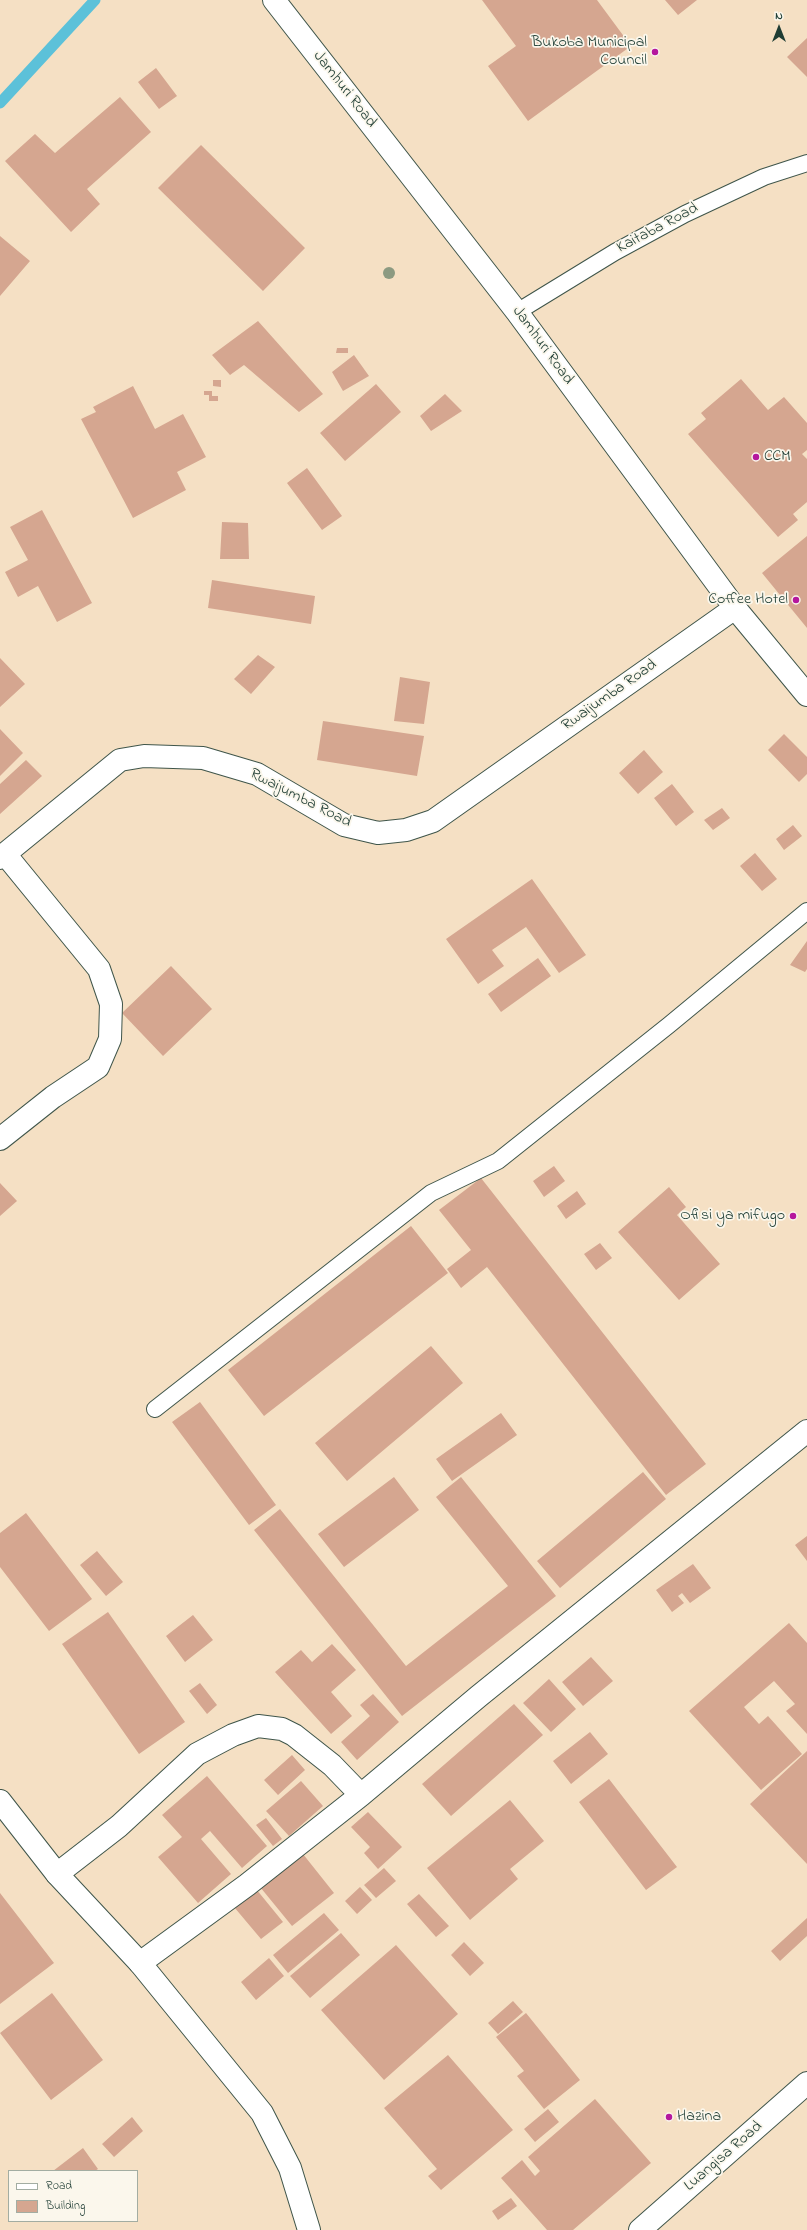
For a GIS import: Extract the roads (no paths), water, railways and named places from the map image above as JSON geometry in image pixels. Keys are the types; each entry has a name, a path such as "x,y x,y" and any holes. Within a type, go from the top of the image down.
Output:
{"street":[{"name":"Jamhuri Road","path":"274,0 517,312 735,608 807,695"},
{"name":"Rwaijumba Road","path":"2,856 120,760 144,756 203,758 257,774 344,825 378,833 406,830 433,821 735,608"},
{"path":"0,1139 53,1097 98,1067 110,1040 111,1004 99,969 2,856"},
{"path":"140,1963 247,1885 361,1795 479,1696 807,1431"},
{"path":"57,1874 119,1826 197,1754 233,1735 258,1726 282,1729 294,1735 332,1765 361,1795"},
{"path":"0,1801 57,1874 140,1963 262,2113 290,2168 309,2230"},
{"name":"Luangisa Road","path":"640,2230 807,2084"}],"lane":[{"name":"Kaitaba Road","path":"517,312 574,276 685,214 764,177 807,163"},
{"path":"155,1409 431,1193 498,1160 669,1025 807,911"}],"waterway":[{"path":"0,103 95,0"}],"place":[{"name":"Bukoba Municipal Council","path":"655,52"},
{"name":"CCM","path":"756,457"},
{"name":"Coffee Hotel","path":"796,600"},
{"name":"Ofisi ya mifugo","path":"793,1216"},
{"name":"Hazina","path":"669,2117"}]}
